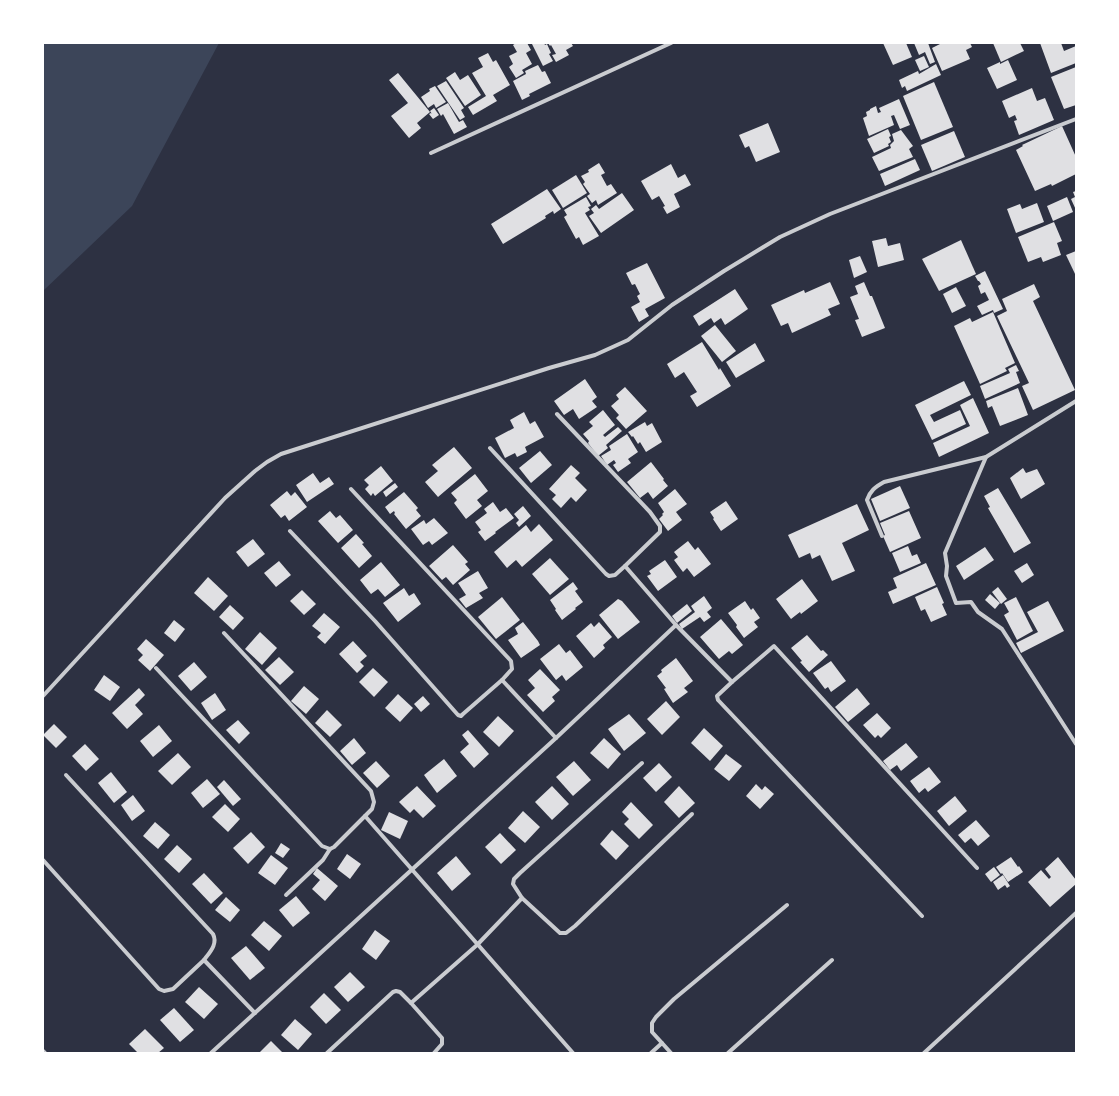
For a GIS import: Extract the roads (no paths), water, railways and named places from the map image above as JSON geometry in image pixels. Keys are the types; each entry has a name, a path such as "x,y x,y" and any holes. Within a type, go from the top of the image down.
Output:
{"street":[{"path":"431,153 671,43"},
{"path":"43,696 225,498 267,462 281,454 549,368 595,355 628,340 672,306 724,271 780,237 830,214 1076,119"},
{"path":"882,536 867,500 868,495 873,489 884,482 986,457 1076,401"},
{"path":"490,448 606,574 609,576 615,575 660,532 660,526 650,512 557,414"},
{"path":"986,457 945,553 947,566 946,576 956,603 971,602 978,612 1002,629 1076,744"},
{"path":"290,532 375,621 458,715 463,714 502,680 512,669 511,661 351,489"},
{"path":"625,566 676,624 732,682"},
{"path":"211,1053 556,738 676,624"},
{"path":"224,633 371,791 374,802 372,808 365,816 338,844 330,849 323,860 286,895"},
{"path":"922,916 718,700 717,696 732,682 774,646 977,868"},
{"path":"156,668 322,846 330,849"},
{"path":"502,680 556,738"},
{"path":"642,763 514,879 513,884 522,898 560,932 566,933 692,814"},
{"path":"43,860 160,989 164,991 173,989 204,960 213,948 215,942 213,934 66,775"},
{"path":"365,816 413,869 477,945 572,1053"},
{"path":"411,1003 477,945 522,898"},
{"path":"671,1053 652,1032 652,1023 656,1017 674,999 786,905"},
{"path":"924,1053 1076,913"},
{"path":"204,960 255,1013"},
{"path":"728,1053 832,960"},
{"path":"327,1053 393,992 396,991 400,992 411,1003 442,1038 442,1044 434,1053"},
{"path":"651,1053 662,1043"}]}
